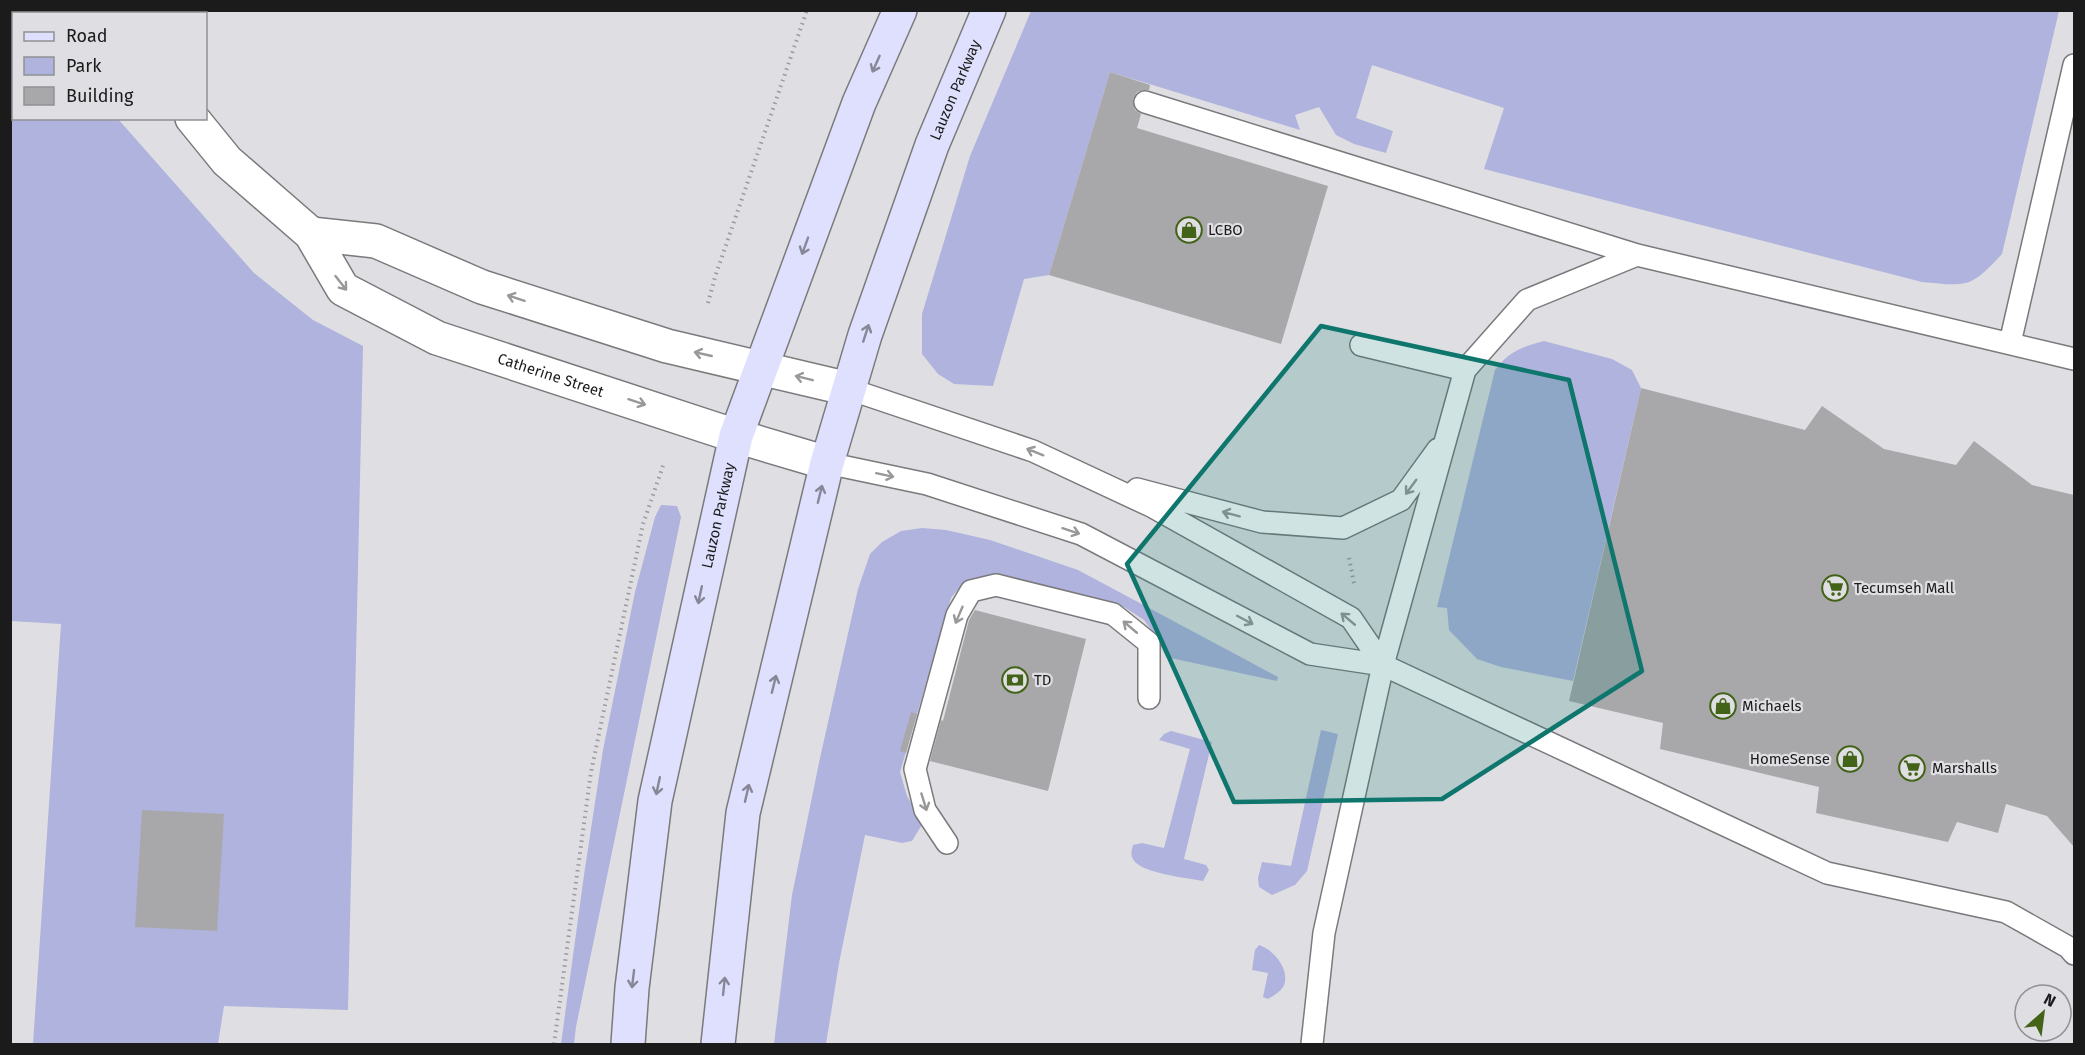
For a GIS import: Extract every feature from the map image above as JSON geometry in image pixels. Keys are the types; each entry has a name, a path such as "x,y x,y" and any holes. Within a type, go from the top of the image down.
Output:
{"main road":[{"name":"Lauzon Parkway","path":"628,1044 632,988 655,801 736,436 859,103 900,10"},
{"name":"Lauzon Parkway","path":"718,1044 743,813 827,463 865,335 932,145 989,10"}],"street":[{"name":"Catherine Street","path":"194,120 227,161 311,234 343,289 437,338 736,436 827,463"},
{"path":"311,234 375,241 482,287 667,346 849,389"}],"lane":[{"path":"2010,343 2074,65"},
{"path":"1145,102 1637,255 2074,358"},
{"path":"1312,1044 1324,933 1383,665 1465,370 1527,300 1637,255"},
{"path":"1361,345 1465,370"},
{"path":"849,389 1033,451 1153,507 1351,618 1383,665"},
{"path":"1088,476 1262,522 1343,528 1401,500 1445,439"},
{"path":"827,463 927,484 1081,534 1310,654 1383,665 1827,873 2006,912 2068,947 2074,954"},
{"path":"947,843 925,810 915,769 957,615 971,591 996,585 1113,614 1149,643 1149,698"}],"path":[{"path":"708,303 807,10"},
{"path":"554,1044 591,772 643,524 664,463"},
{"path":"1347,549 1356,594"}],"highlighted area":[{"path":"1321,326 1569,380 1642,671 1442,799 1234,802 1127,564"}],"green space":[{"path":"10,11 48,11 12,12 12,120 119,120 254,273 313,320 363,346 348,1010 224,1006 218,1044 33,1044 61,624 11,621"},
{"path":"1031,11 2059,11 2002,254 1982,274 1967,283 1959,284 1922,282 1484,169 1504,108 1372,65 1356,118 1393,131 1386,153 1354,144 1336,135 1319,107 1295,115 1300,130 1110,72 1049,275 1024,279 993,386 954,384 938,374 922,354 922,314 970,156"},
{"path":"1544,341 1612,359 1632,370 1641,388 1573,681 1501,667 1477,659 1449,630 1447,608 1437,607 1495,370 1505,358 1516,351"},
{"path":"661,505 677,506 681,517 574,1044 561,1044 603,750 635,592 655,517"},
{"path":"922,528 946,530 990,540 1078,570 1278,677 1277,681 1166,657 1144,620 1124,607 997,575 966,582 951,598 900,772 907,796 923,823 912,841 902,843 865,835 839,963 826,1044 774,1044 792,895 858,589 870,554 882,542 901,531"},
{"path":"1321,730 1338,734 1307,871 1295,885 1272,895 1259,887 1258,878 1262,862 1291,866"},
{"path":"1171,731 1212,742 1184,859 1206,865 1209,870 1203,881 1144,868 1137,864 1132,855 1133,845 1142,843 1164,848 1190,749 1159,740"},
{"path":"1259,945 1275,956 1285,974 1283,987 1268,999 1263,997 1268,973 1252,970 1255,950"}],"building":[{"name":"LCBO","path":"1110,72 1150,85 1149,90 1137,92 1133,99 1135,110 1141,114 1137,128 1328,186 1281,344 1049,275"},
{"name":"Tecumseh Mall","path":"1641,388 1805,430 1822,406 1884,449 1956,465 1974,441 2032,485 2074,495 2074,847 2047,816 2006,804 1998,833 1957,822 1948,842 1816,813 1819,787 1660,749 1663,723 1569,701"},
{"name":"TD","path":"975,610 1086,639 1048,791 930,761 941,720 943,721 969,620"},
{"path":"911,712 917,714 906,753 900,751"},
{"path":"142,810 224,814 217,931 135,927"}],"place":[{"name":"LCBO","path":"1189,230"},
{"name":"Tecumseh Mall","path":"1835,588"},
{"name":"TD","path":"1015,680"},
{"name":"Michaels","path":"1723,706"},
{"name":"HomeSense","path":"1850,759"},
{"name":"Marshalls","path":"1912,768"}]}
